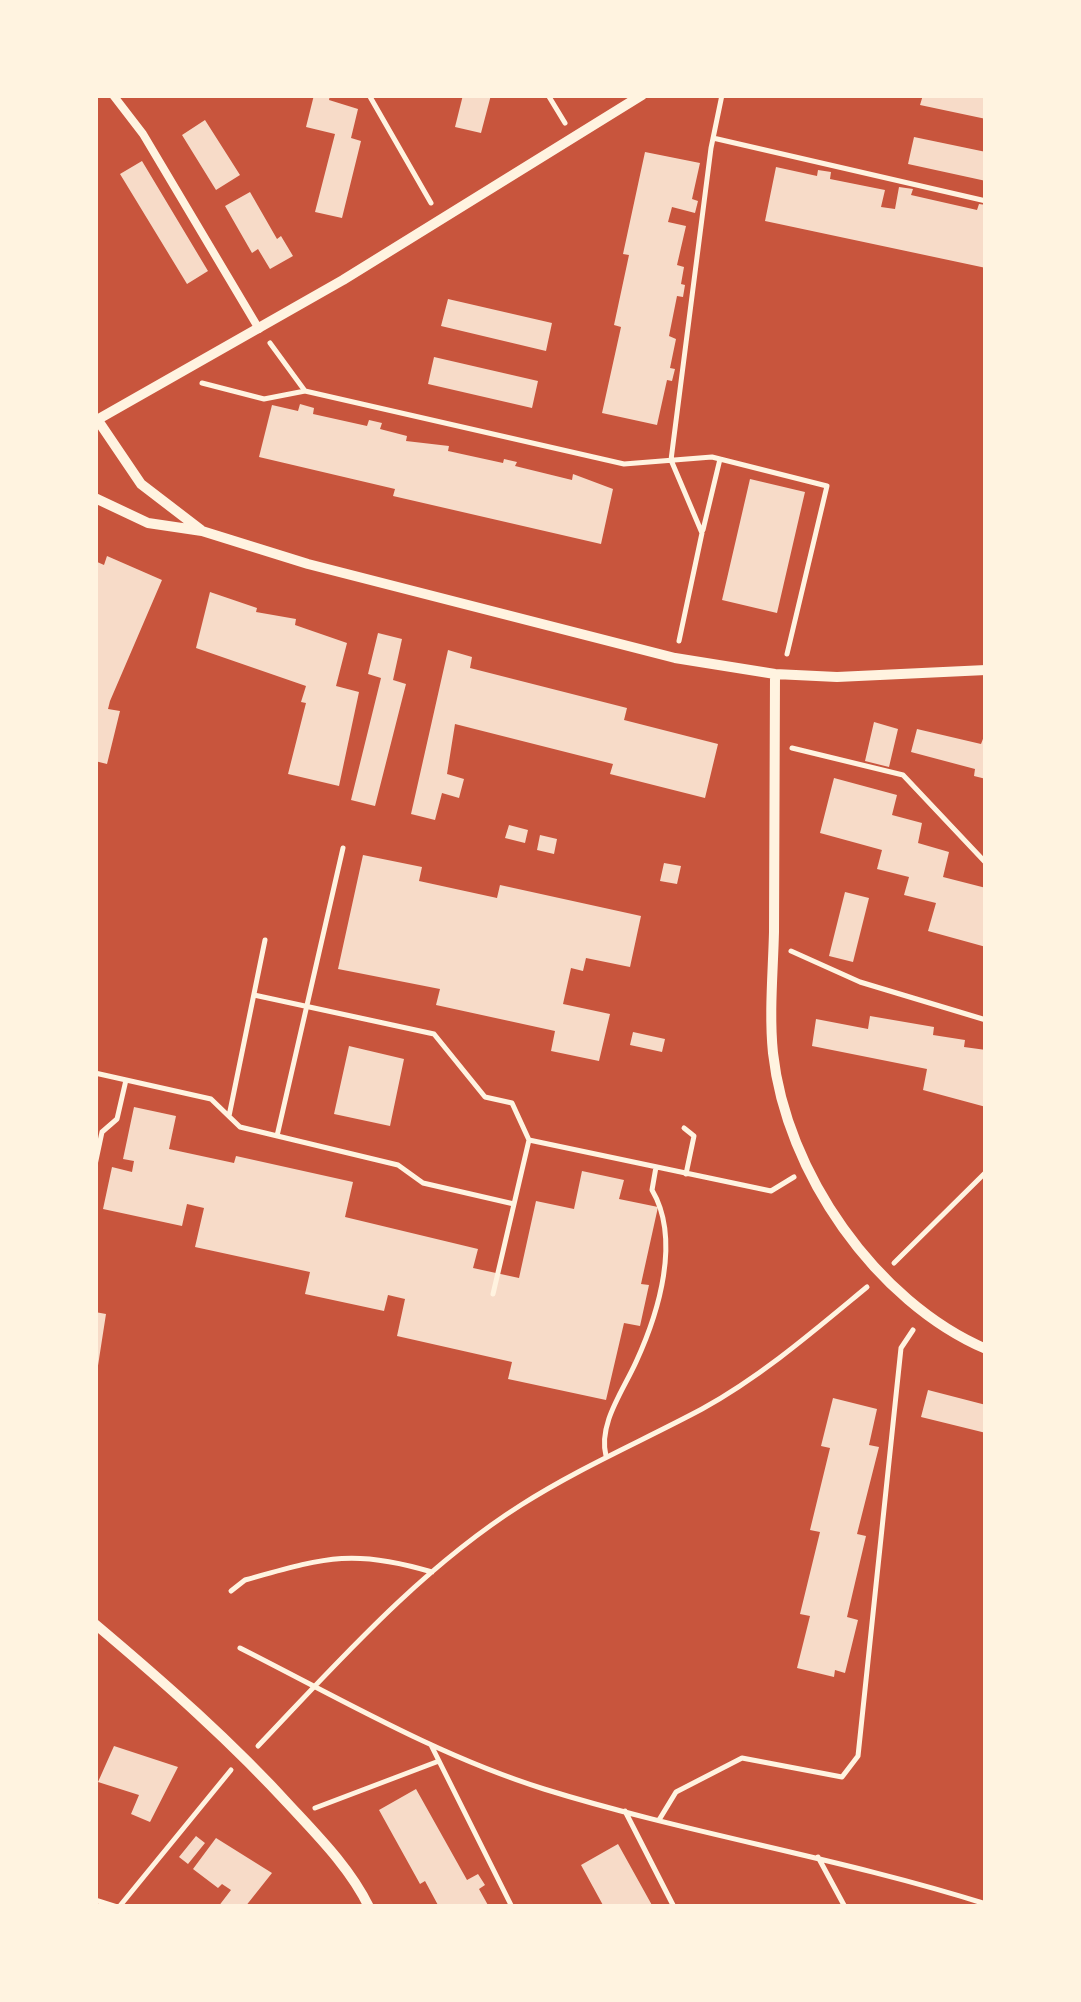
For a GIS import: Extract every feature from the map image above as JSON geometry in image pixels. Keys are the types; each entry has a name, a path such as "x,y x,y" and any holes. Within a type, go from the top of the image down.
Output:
{"street":[{"path":"202,530 141,484 96,420 259,328 642,95"},
{"path":"95,498 148,523 202,530 308,564 675,658 775,674 837,677 986,670"},
{"path":"775,674 773,1054 796,1141 832,1210 880,1277 926,1313 986,1349"},
{"path":"95,1624 246,1758 331,1851 369,1907"}],"lane":[{"path":"113,95 143,134 259,328"}],"path":[{"path":"368,95 440,219"},
{"path":"548,95 574,138"},
{"path":"702,533 671,460 722,95"},
{"path":"714,138 986,200"},
{"path":"259,328 305,391"},
{"path":"175,376 264,398 305,391 624,464 720,459 827,486 792,646 775,674"},
{"path":"675,658 720,459"},
{"path":"774,743 902,774 986,863"},
{"path":"277,1136 343,848"},
{"path":"228,1116 265,940"},
{"path":"774,943 860,982 986,1020"},
{"path":"254,995 434,1034 485,1097 512,1103 528,1140 494,1294"},
{"path":"95,1073 212,1099 240,1127 398,1165 423,1184 514,1204"},
{"path":"95,1165 102,1132 117,1119 126,1080"},
{"path":"684,1128 694,1136 686,1174"},
{"path":"528,1140 770,1190 810,1168"},
{"path":"606,1456 602,1440 656,1312 666,1244 664,1210 652,1190 656,1167"},
{"path":"95,1900 118,1907 225,1774 246,1758 432,1572 519,1506 606,1456 705,1407 802,1342 880,1277 986,1172"},
{"path":"659,1820 676,1792 742,1758 842,1777 858,1756 901,1348"},
{"path":"231,1591 246,1580 349,1554 387,1558 432,1572"},
{"path":"240,1648 429,1743 542,1788 818,1857 986,1904"},
{"path":"429,1743 512,1907"},
{"path":"298,1814 438,1761"},
{"path":"625,1811 674,1907"},
{"path":"818,1857 845,1907"}],"building":[{"path":"314,95 330,95 329,100 358,109 351,138 361,141 342,218 315,212 335,134 306,127"},
{"path":"463,95 491,95 481,133 455,127"},
{"path":"923,95 986,95 986,119 920,105"},
{"path":"205,120 240,175 216,190 182,135"},
{"path":"914,137 986,152 986,181 908,164"},
{"path":"645,152 700,163 692,199 698,201 695,213 672,207 668,222 686,226 677,265 684,267 681,284 685,285 683,297 677,296 669,336 676,339 670,368 675,369 672,381 667,380 657,425 602,413 621,327 614,325 629,255 623,254"},
{"path":"142,161 208,271 187,284 120,174"},
{"path":"776,167 817,176 818,170 831,172 830,179 885,190 881,207 895,209 899,187 913,189 911,195 977,210 979,204 986,205 986,268 765,221"},
{"path":"250,192 277,239 281,236 293,256 270,269 258,249 252,253 225,206"},
{"path":"448,299 552,323 546,351 441,326"},
{"path":"434,357 538,381 532,408 428,384"},
{"path":"300,404 314,408 313,414 367,426 369,420 382,423 380,429 407,436 406,441 449,446 448,451 503,463 504,459 517,462 515,466 572,480 573,474 613,489 601,544 393,496 395,489 259,457 272,405 298,411"},
{"path":"750,479 805,492 777,613 722,600"},
{"path":"107,556 162,580 110,701 108,709 120,711 107,764 95,761 95,561 104,565"},
{"path":"210,592 257,608 256,612 296,619 295,625 347,643 336,686 359,692 339,786 288,774 306,703 301,702 306,686 196,648"},
{"path":"378,633 402,639 393,680 406,684 375,806 351,800 381,678 368,674"},
{"path":"448,650 472,657 470,668 627,708 624,720 718,744 705,798 610,774 613,764 455,724 447,774 464,779 459,798 442,793 435,820 411,814"},
{"path":"874,722 898,729 889,767 865,761"},
{"path":"917,729 981,744 986,731 986,779 974,776 975,769 911,752"},
{"path":"834,778 897,795 892,815 922,823 918,843 949,852 943,877 986,888 986,947 928,931 936,903 904,895 909,877 877,869 882,850 820,833"},
{"path":"509,825 528,830 525,843 505,838"},
{"path":"540,835 557,839 554,854 537,850"},
{"path":"363,855 422,867 419,881 497,898 500,885 641,916 630,967 586,958 583,971 571,968 563,1004 610,1014 599,1061 551,1051 555,1031 436,1005 440,989 338,969"},
{"path":"664,863 681,866 677,884 660,881"},
{"path":"845,892 869,898 853,962 829,956"},
{"path":"870,1016 934,1027 933,1035 965,1040 964,1047 986,1050 986,1107 923,1090 927,1069 812,1046 816,1019 868,1029"},
{"path":"633,1032 665,1039 662,1052 630,1045"},
{"path":"349,1046 404,1059 390,1126 334,1114"},
{"path":"134,1107 176,1116 169,1149 234,1163 236,1156 353,1182 345,1217 478,1249 473,1268 519,1278 536,1201 574,1209 582,1171 624,1180 619,1199 658,1207 641,1284 649,1285 640,1326 624,1323 606,1400 508,1379 512,1362 397,1336 405,1299 388,1295 384,1311 305,1294 310,1272 195,1247 204,1208 187,1204 182,1226 103,1209 112,1167 132,1172 134,1161 123,1159"},
{"path":"95,1312 106,1314 97,1372 95,1372"},
{"path":"928,1390 986,1405 986,1433 921,1417"},
{"path":"833,1398 877,1409 869,1445 879,1447 857,1534 866,1536 847,1617 858,1620 845,1673 835,1670 834,1677 797,1668 810,1616 800,1614 820,1532 810,1530 830,1448 821,1446"},
{"path":"114,1746 178,1767 150,1822 131,1814 139,1795 98,1782"},
{"path":"416,1789 467,1880 478,1874 485,1885 479,1889 489,1907 439,1907 425,1881 420,1884 379,1810"},
{"path":"196,1836 205,1843 188,1864 179,1857"},
{"path":"216,1838 272,1873 245,1907 218,1907 231,1890 222,1884 218,1888 193,1869"},
{"path":"618,1844 653,1907 604,1907 581,1865"}]}
